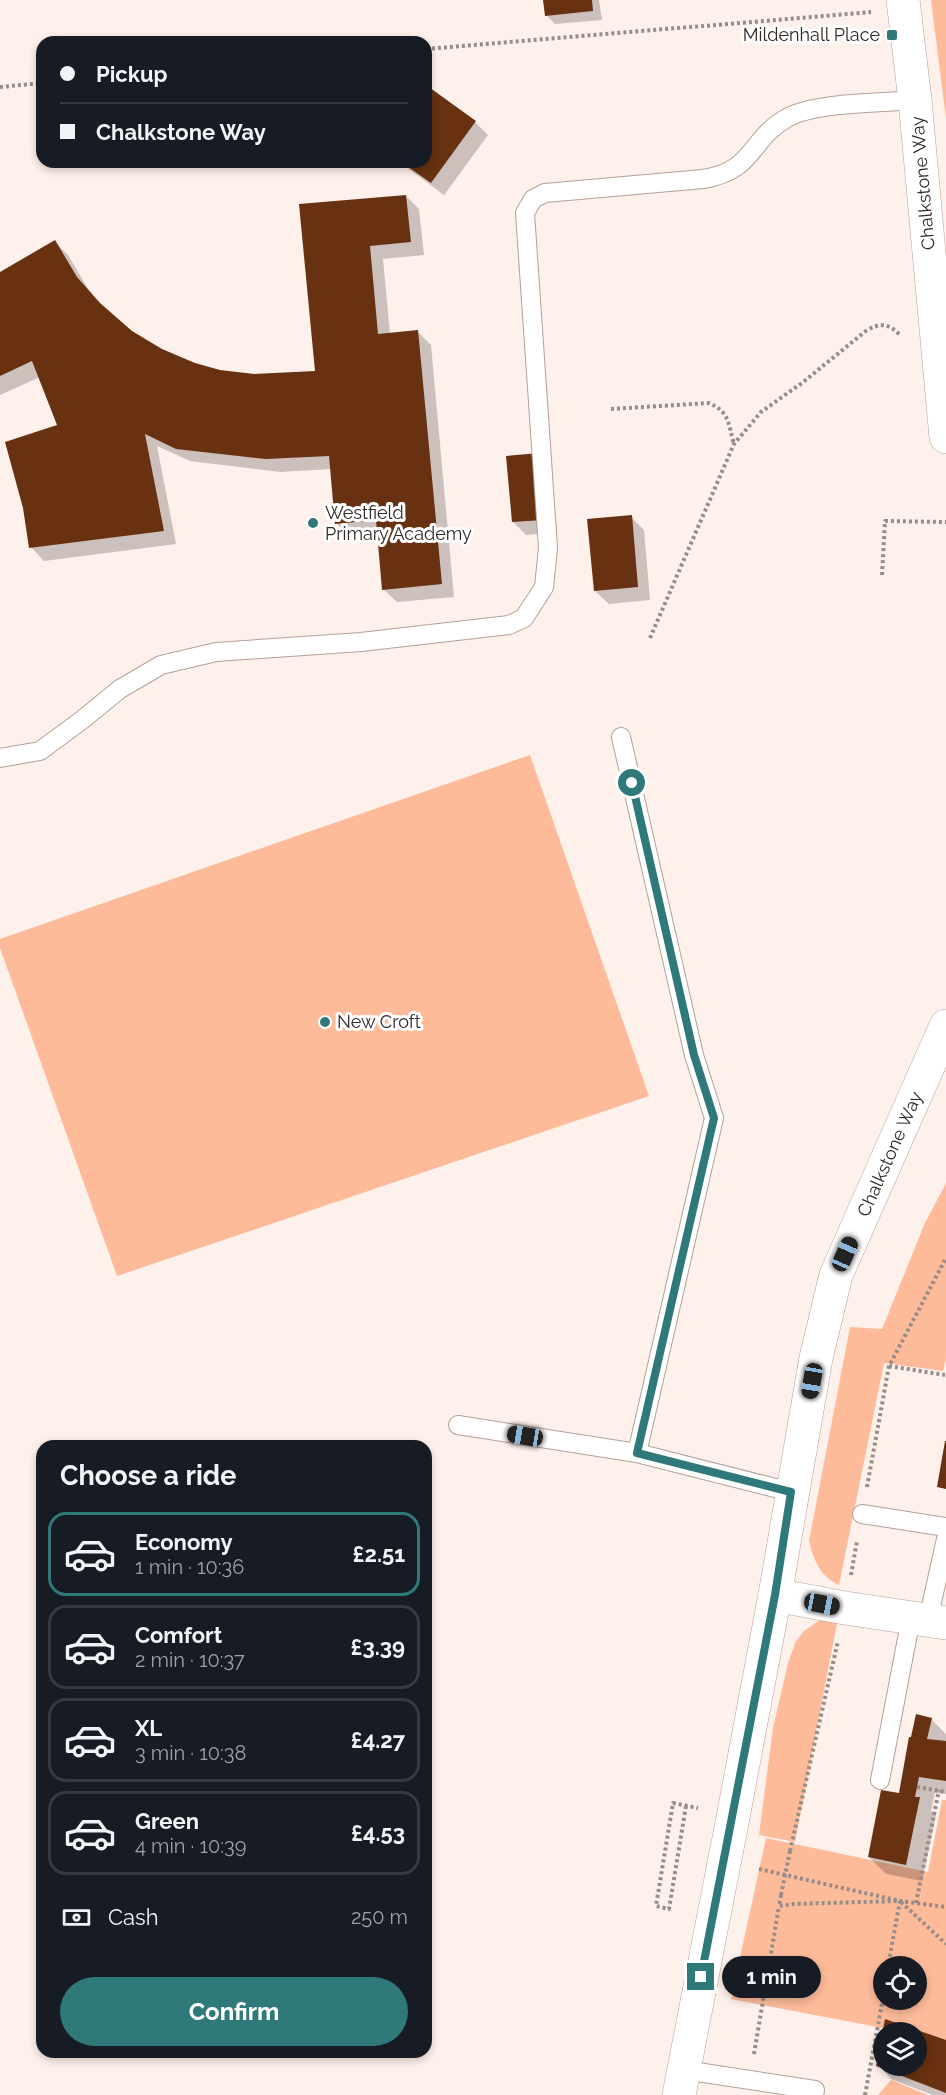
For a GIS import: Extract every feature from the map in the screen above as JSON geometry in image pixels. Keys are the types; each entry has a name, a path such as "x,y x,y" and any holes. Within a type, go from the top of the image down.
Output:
{"street":[{"name":"Chalkstone Way","path":"904,5 938,263 946,437"},
{"name":"Chalkstone Way","path":"682,2082 775,1595 816,1358 836,1275 946,1026"},
{"path":"775,1595 928,1620"}],"lane":[{"path":"0,758 40,751 120,689 161,665 216,652 361,642 509,625 524,618 544,587 548,548 525,213 533,199 544,193 703,179 723,175 742,163 766,134 786,118 806,111 841,106 915,100"},
{"path":"621,737 694,1055 714,1118 637,1453"},
{"path":"458,1425 637,1453 791,1492"},
{"path":"862,1514 946,1527"},
{"path":"880,1780 928,1620 946,1539"},
{"path":"682,2082 749,2080 815,2090 814,2095"}],"path":[{"path":"432,48 904,5"},
{"path":"0,87 36,84"},
{"path":"650,638 734,444 761,412 802,383 867,330 879,324 887,324 905,340"},
{"path":"611,409 709,403 720,408 727,416 734,444"},
{"path":"882,575 885,521 946,522"},
{"path":"749,2080 778,1906 845,1608 889,1366 946,1258"},
{"path":"889,1366 945,1375 946,1370"},
{"path":"917,1787 946,1791"},
{"path":"916,1904 939,1790"},
{"path":"686,1806 669,1909 656,1906 673,1803 698,1808"},
{"path":"749,1867 900,1901 946,1907"},
{"path":"778,1906 900,1901 946,1944"},
{"path":"890,1956 900,1901"},
{"path":"865,2095 881,2010"}],"shaded area":[{"path":"931,0 946,0 946,119"},
{"name":"New Croft","path":"530,755 649,1096 117,1276 0,948 0,939"},
{"path":"946,1183 946,1359 943,1371 884,1363 839,1585 822,1572 809,1541 850,1327 882,1329 925,1223"},
{"path":"824,1617 838,1618 795,1842 759,1835 773,1728 788,1663 796,1641 804,1631"},
{"path":"942,1800 946,1800 946,2041 927,2035 927,2022 873,2022 873,2026 731,1999 766,1838 928,1872"},
{"path":"891,2080 928,2095 878,2095"}],"building":[{"path":"543,0 592,0 593,11 545,16"},
{"path":"432,89 476,121 431,183 410,168 432,168"},
{"path":"406,195 411,242 370,246 378,334 418,330 442,584 382,590 376,520 335,524 329,456 266,459 176,449 145,434 164,531 29,548 23,508 5,442 57,425 32,361 0,376 0,272 55,240 77,277 100,303 132,331 162,349 195,363 220,370 254,374 315,371 299,204"},
{"path":"539,453 544,520 512,522 506,456"},
{"path":"632,515 638,587 594,591 587,519"},
{"path":"946,1441 946,1489 937,1487"},
{"path":"916,1714 932,1718 927,1739 946,1741 946,1781 919,1777 915,1797 920,1797 906,1865 868,1857 881,1790 899,1793 909,1737 911,1737"},
{"path":"927,2033 946,2040 946,2093 902,2076 927,2076"}],"place":[{"name":"Mildenhall Place","path":"892,35"},
{"name":"Westfield Primary Academy","path":"313,523"},
{"name":"New Croft","path":"325,1022"}],"route":[{"path":"632,783 694,1055 714,1118 637,1453 791,1492 775,1595 701,1977"}]}
